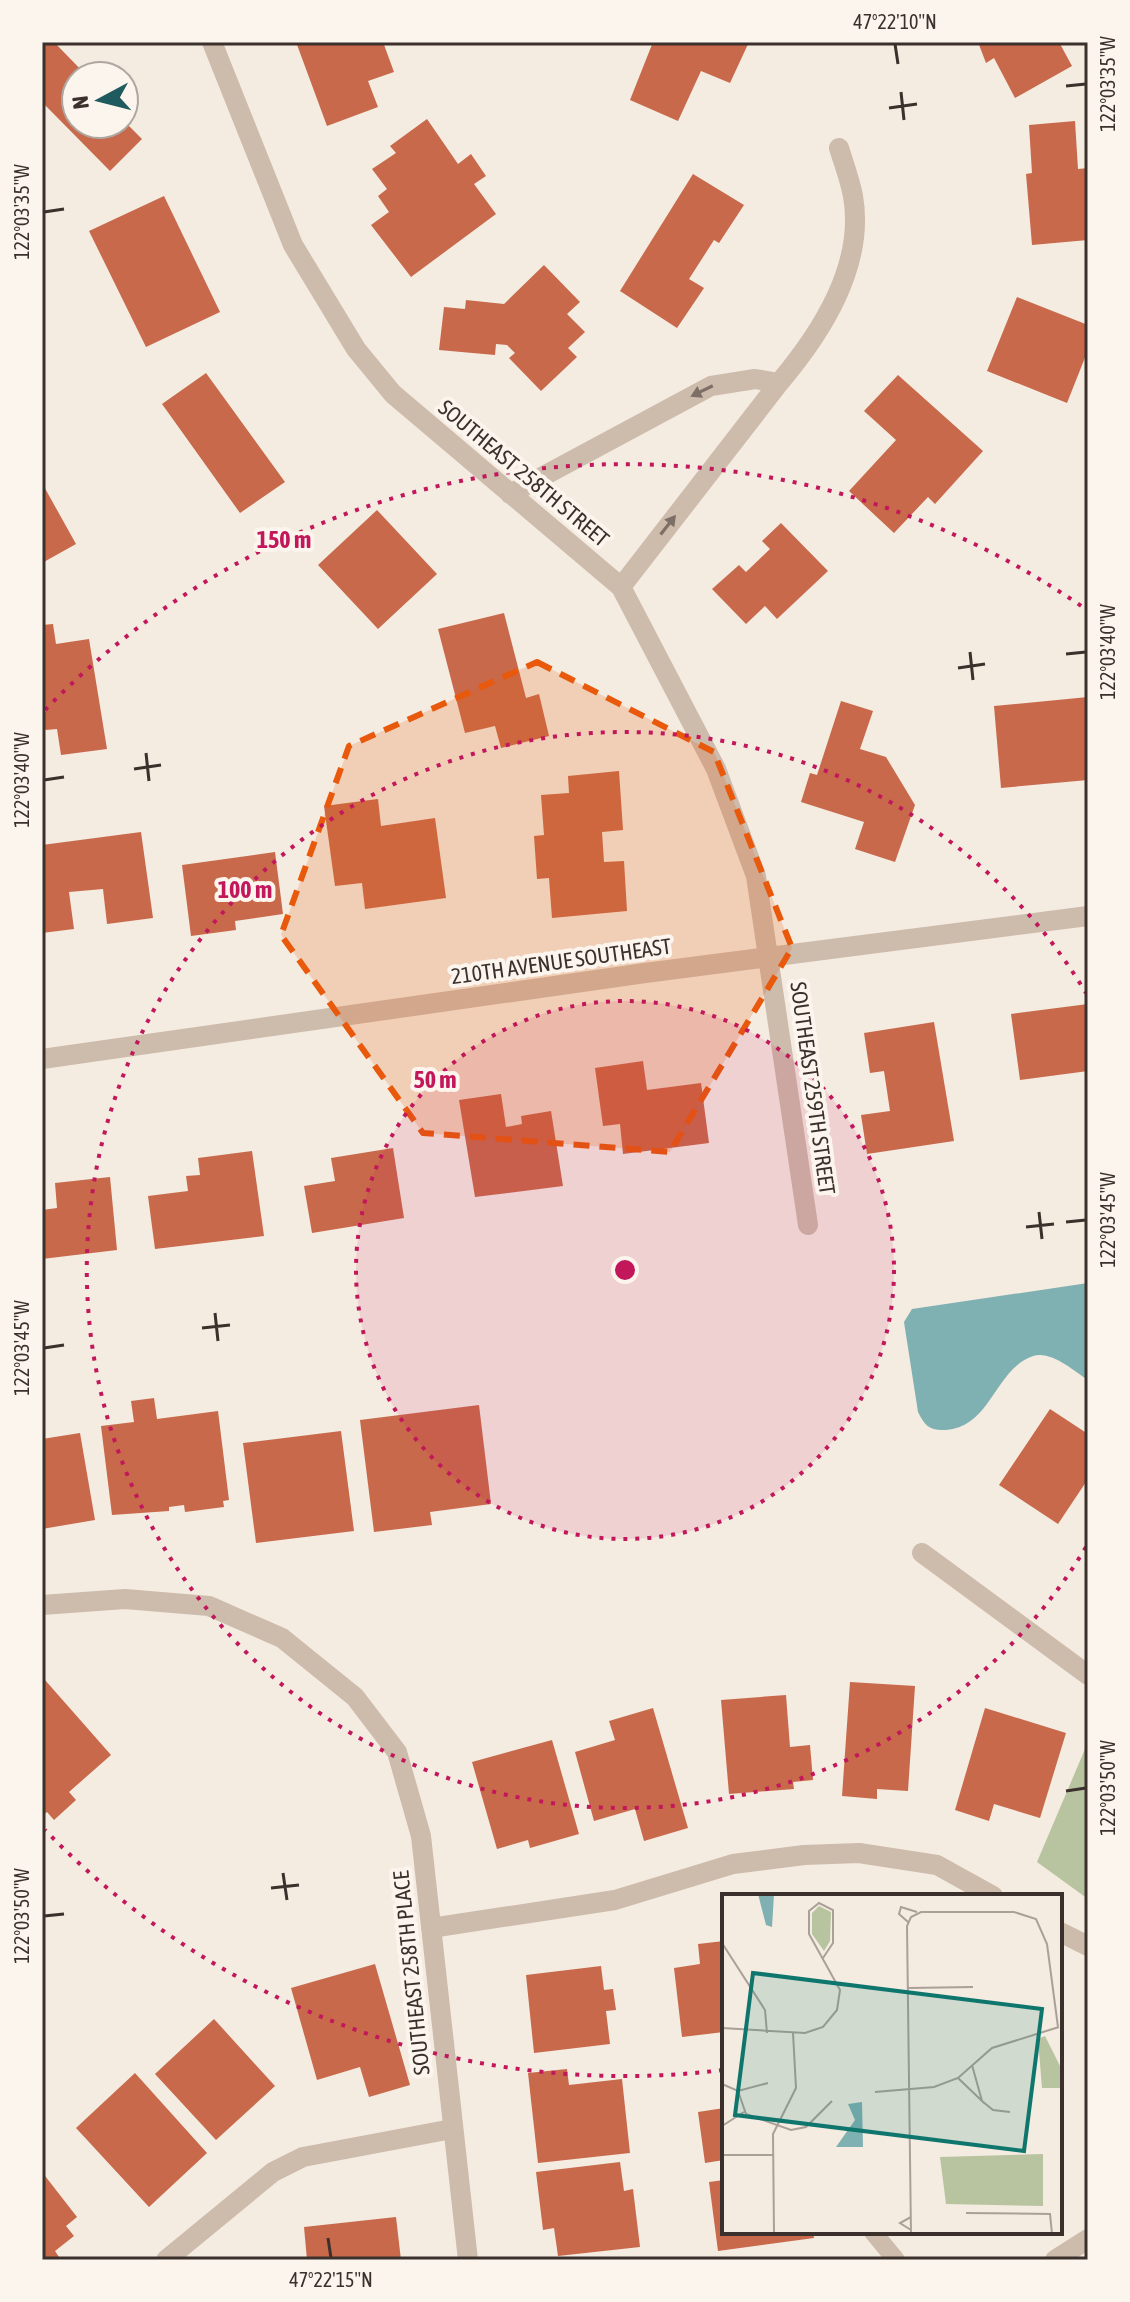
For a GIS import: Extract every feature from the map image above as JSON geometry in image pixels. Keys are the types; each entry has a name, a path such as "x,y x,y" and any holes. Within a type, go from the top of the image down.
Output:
{"street":[{"name":"SOUTHEAST 258TH STREET","path":"212,42 293,245 356,349 393,394 621,587 716,769 756,876 770,957"},
{"path":"621,587 779,383 819,328 842,287 854,240 853,197 839,148"},
{"path":"510,494 711,386 755,379 779,383"},
{"name":"210TH AVENUE SOUTHEAST","path":"42,1059 770,957 1088,916"},
{"name":"SOUTHEAST 259TH STREET","path":"770,957 808,1225"},
{"path":"922,1553 1088,1675"},
{"name":"SOUTHEAST 258TH PLACE","path":"42,1605 125,1599 209,1606 282,1638 355,1697 397,1752 421,1836 468,2260"},
{"path":"431,1928 615,1900 733,1864 804,1855 859,1853 937,1865 989,1894"},
{"path":"1062,1933 1088,1946"},
{"path":"166,2260 273,2172 303,2157 452,2129"},
{"path":"1055,2260 1088,2239"}],"lane":[{"path":"875,2234 896,2260"}],"highlighted area":[{"path":"537,662 714,752 792,948 670,1152 423,1133 281,935 349,746"}],"green space":[{"path":"1088,1742 1088,1899 1037,1862"}],"water":[{"path":"1088,1283 1088,1380 1055,1359 1033,1356 1010,1373 973,1419 946,1430 936,1430 926,1424 918,1412 904,1322 912,1309"}],"building":[{"path":"42,42 54,42 71,60 60,60 60,120 42,102"},
{"path":"296,42 383,42 394,72 368,81 378,107 327,126"},
{"path":"653,42 749,42 730,83 701,71 678,121 630,100"},
{"path":"978,42 1059,42 1072,66 1015,98 994,58 986,63"},
{"path":"427,119 458,164 471,154 486,176 474,184 496,214 411,277 371,225 389,212 378,196 387,189 372,169 396,153 390,146"},
{"path":"1075,121 1078,169 1088,168 1088,240 1032,245 1026,174 1032,173 1029,125"},
{"path":"140,137 142,139 110,171 79,140 140,140"},
{"path":"693,174 744,205 719,243 714,240 689,279 704,288 677,328 620,291"},
{"path":"164,196 220,312 146,347 89,231"},
{"path":"544,265 580,302 567,314 585,332 568,348 577,357 541,391 509,358 515,353 507,345 496,344 495,355 439,350 444,307 465,309 466,300 504,304"},
{"path":"1017,297 1088,325 1088,350 1067,403 987,371"},
{"path":"206,373 285,482 240,513 162,404"},
{"path":"898,375 983,451 935,504 928,497 894,533 849,491 896,440 864,411"},
{"path":"42,483 76,544 42,563"},
{"path":"377,510 437,574 378,629 318,565"},
{"path":"781,523 828,571 777,619 765,606 746,624 712,589 739,565 746,572 770,549 762,541"},
{"path":"504,613 526,698 539,694 549,736 501,748 495,726 465,733 438,629"},
{"path":"53,624 56,644 89,639 107,749 61,755 57,729 46,730 42,726 42,716 46,711 42,683 42,625"},
{"path":"1088,697 1088,780 1001,788 994,706"},
{"path":"841,701 873,711 860,749 886,757 915,805 895,862 855,849 864,822 801,802 810,773 817,775"},
{"path":"619,771 623,830 602,832 604,862 624,861 627,911 552,918 549,878 537,879 534,836 544,835 541,795 569,793 568,776"},
{"path":"378,799 381,826 435,818 446,898 365,909 362,883 335,886 324,806"},
{"path":"141,832 153,918 107,924 103,889 69,892 74,929 42,933 42,845"},
{"path":"275,852 283,914 235,921 236,930 191,936 182,865"},
{"path":"1088,1004 1088,1071 1020,1080 1011,1014"},
{"path":"934,1022 954,1141 867,1154 861,1115 890,1111 884,1071 870,1073 864,1033"},
{"path":"643,1061 647,1090 701,1083 709,1143 623,1154 620,1124 603,1126 595,1068"},
{"path":"501,1094 506,1127 522,1124 521,1116 551,1111 563,1186 475,1197 459,1100"},
{"path":"393,1148 404,1218 312,1233 304,1186 335,1181 331,1158"},
{"path":"252,1151 264,1236 155,1249 148,1196 188,1191 186,1176 200,1175 198,1158"},
{"path":"110,1177 117,1250 42,1259 42,1210 57,1208 55,1183"},
{"path":"154,1398 157,1419 218,1411 229,1500 223,1501 224,1507 185,1512 184,1505 169,1507 169,1511 112,1515 101,1426 134,1422 131,1401"},
{"path":"479,1405 491,1504 430,1512 432,1525 374,1532 360,1420"},
{"path":"1050,1409 1088,1434 1088,1479 1058,1524 999,1485"},
{"path":"341,1431 354,1531 256,1543 243,1443"},
{"path":"80,1433 95,1520 42,1529 42,1439"},
{"path":"45,1680 111,1755 69,1792 76,1800 54,1820 47,1812 42,1816 42,1683"},
{"path":"850,1682 915,1686 908,1791 877,1789 877,1799 842,1796"},
{"path":"786,1695 790,1747 810,1745 813,1780 793,1782 794,1789 729,1794 721,1700"},
{"path":"653,1708 688,1828 644,1841 635,1809 594,1821 575,1752 615,1740 609,1721"},
{"path":"985,1708 1066,1733 1040,1818 994,1804 989,1821 955,1810"},
{"path":"552,1740 579,1834 530,1848 528,1840 497,1849 472,1762"},
{"path":"722,1941 722,2032 682,2037 674,1968 700,1964 698,1944"},
{"path":"375,1964 410,2085 369,2097 360,2067 317,2080 291,1988"},
{"path":"601,1966 604,1990 613,1989 616,2010 606,2011 610,2044 534,2053 526,1975"},
{"path":"214,2019 275,2086 216,2140 155,2074"},
{"path":"567,2069 569,2085 622,2079 630,2153 538,2163 528,2073"},
{"path":"135,2073 207,2153 149,2207 76,2128"},
{"path":"722,2108 722,2160 705,2163 698,2112"},
{"path":"620,2162 624,2191 633,2189 640,2247 558,2256 554,2228 543,2230 536,2172"},
{"path":"42,2172 77,2217 66,2226 74,2236 55,2251 59,2257 55,2260 42,2260"},
{"path":"722,2180 722,2234 813,2234 814,2238 718,2251 709,2182"},
{"path":"396,2217 401,2260 307,2260 304,2227"}]}
